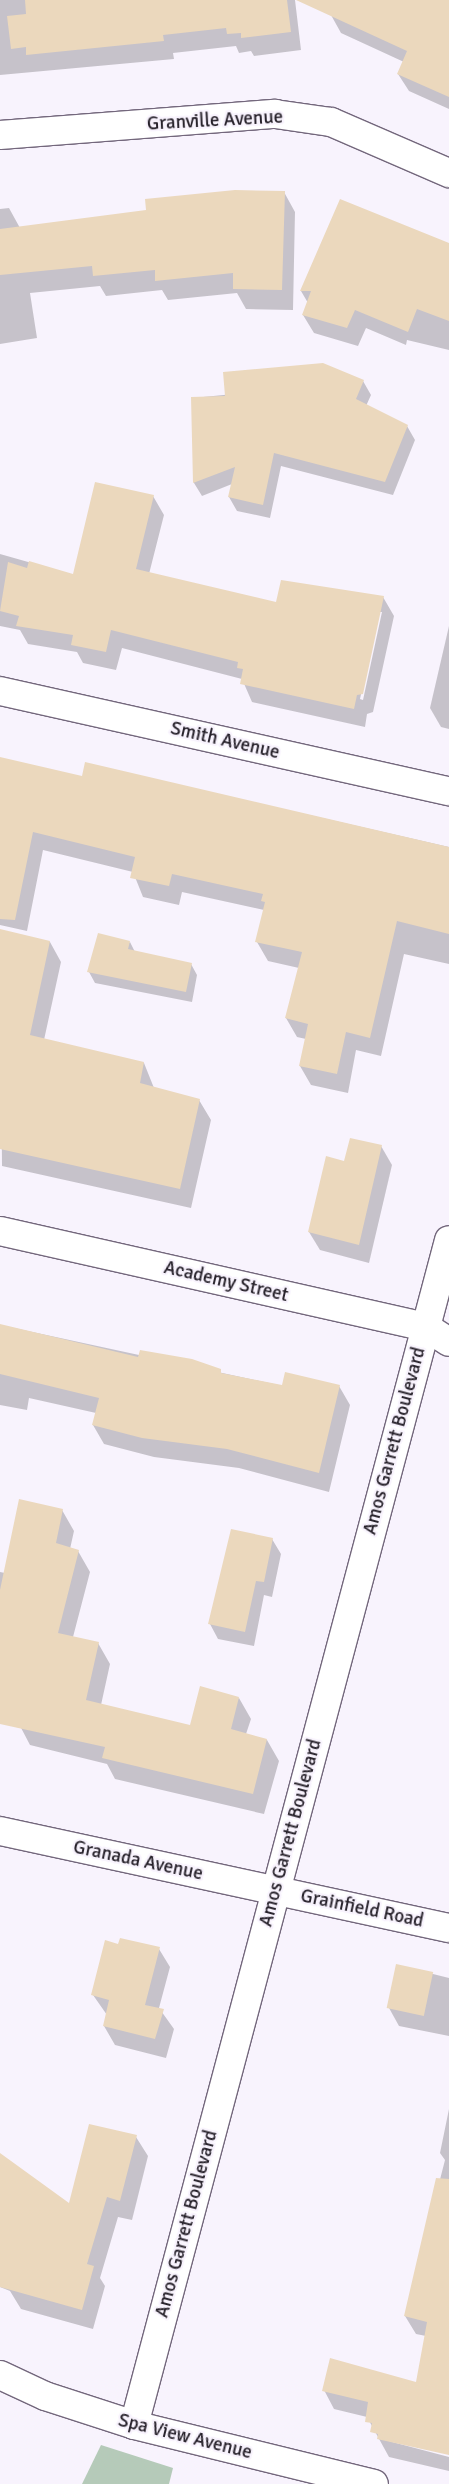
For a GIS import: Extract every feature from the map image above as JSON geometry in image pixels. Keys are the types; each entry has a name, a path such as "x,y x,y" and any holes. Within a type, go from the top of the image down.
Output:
{"street":[{"name":"Granville Avenue","path":"0,135 275,114 330,122 449,173"},
{"name":"Smith Avenue","path":"0,691 449,791"},
{"name":"Academy Street","path":"0,1231 426,1327 449,1342"},
{"name":"Amos Garrett Boulevard","path":"134,2425 449,1240"},
{"name":"Granada Avenue","path":"0,1831 276,1891"},
{"name":"Grainfield Road","path":"276,1891 449,1928"},
{"name":"Spa View Avenue","path":"0,2375 46,2396 134,2425 374,2484"}],"green space":[{"path":"101,2445 173,2468 169,2484 82,2484"}],"building":[{"path":"25,0 287,0 291,32 241,38 241,33 227,34 226,28 163,35 164,41 26,55 26,47 11,49 7,16 26,14"},
{"path":"296,0 449,0 449,97 397,74 407,51"},
{"path":"235,190 285,191 282,290 233,289 233,273 155,281 155,270 93,276 92,266 0,275 0,229 146,210 145,199"},
{"path":"340,199 449,243 449,321 417,309 408,332 355,310 347,328 302,315 311,291 300,291"},
{"path":"323,363 364,380 356,399 408,425 385,482 274,453 263,505 228,497 235,467 193,483 191,397 225,396 223,372"},
{"path":"95,482 154,495 136,569 276,602 281,580 384,596 363,694 357,695 354,709 240,684 243,669 237,668 238,662 111,630 106,652 71,645 73,635 16,626 19,616 0,611 8,562 27,568 29,561 73,574"},
{"path":"0,757 82,776 85,762 449,847 449,934 397,921 370,1038 346,1032 337,1074 299,1066 308,1024 285,1018 302,952 255,942 265,902 261,901 263,894 172,874 169,886 130,878 135,857 33,832 15,920 0,919"},
{"path":"0,929 50,941 30,1035 144,1062 140,1083 200,1099 180,1189 0,1149"},
{"path":"98,933 130,941 128,949 192,963 186,992 87,972"},
{"path":"350,1138 382,1145 359,1245 308,1232 326,1156 344,1161"},
{"path":"0,1324 138,1357 140,1350 192,1359 221,1369 221,1373 282,1385 285,1372 340,1385 319,1473 227,1449 142,1438 92,1425 99,1398 0,1374"},
{"path":"19,1499 63,1509 56,1543 79,1550 58,1633 99,1642 86,1700 190,1725 200,1686 239,1697 231,1729 267,1739 253,1794 102,1758 105,1747 0,1724 0,1590"},
{"path":"231,1529 273,1538 264,1582 256,1581 245,1632 208,1624"},
{"path":"120,1938 160,1947 145,2005 164,2009 155,2039 103,2026 109,2000 91,1995 105,1940 118,1944"},
{"path":"396,1964 433,1972 424,2016 387,2008"},
{"path":"89,2124 137,2135 120,2201 107,2197 87,2264 94,2266 82,2310 0,2287 0,2153 69,2203"},
{"path":"436,2178 449,2179 449,2455 377,2439 378,2434 370,2432 372,2423 365,2422 368,2402 322,2391 330,2358 416,2382 427,2322 404,2316"}]}
